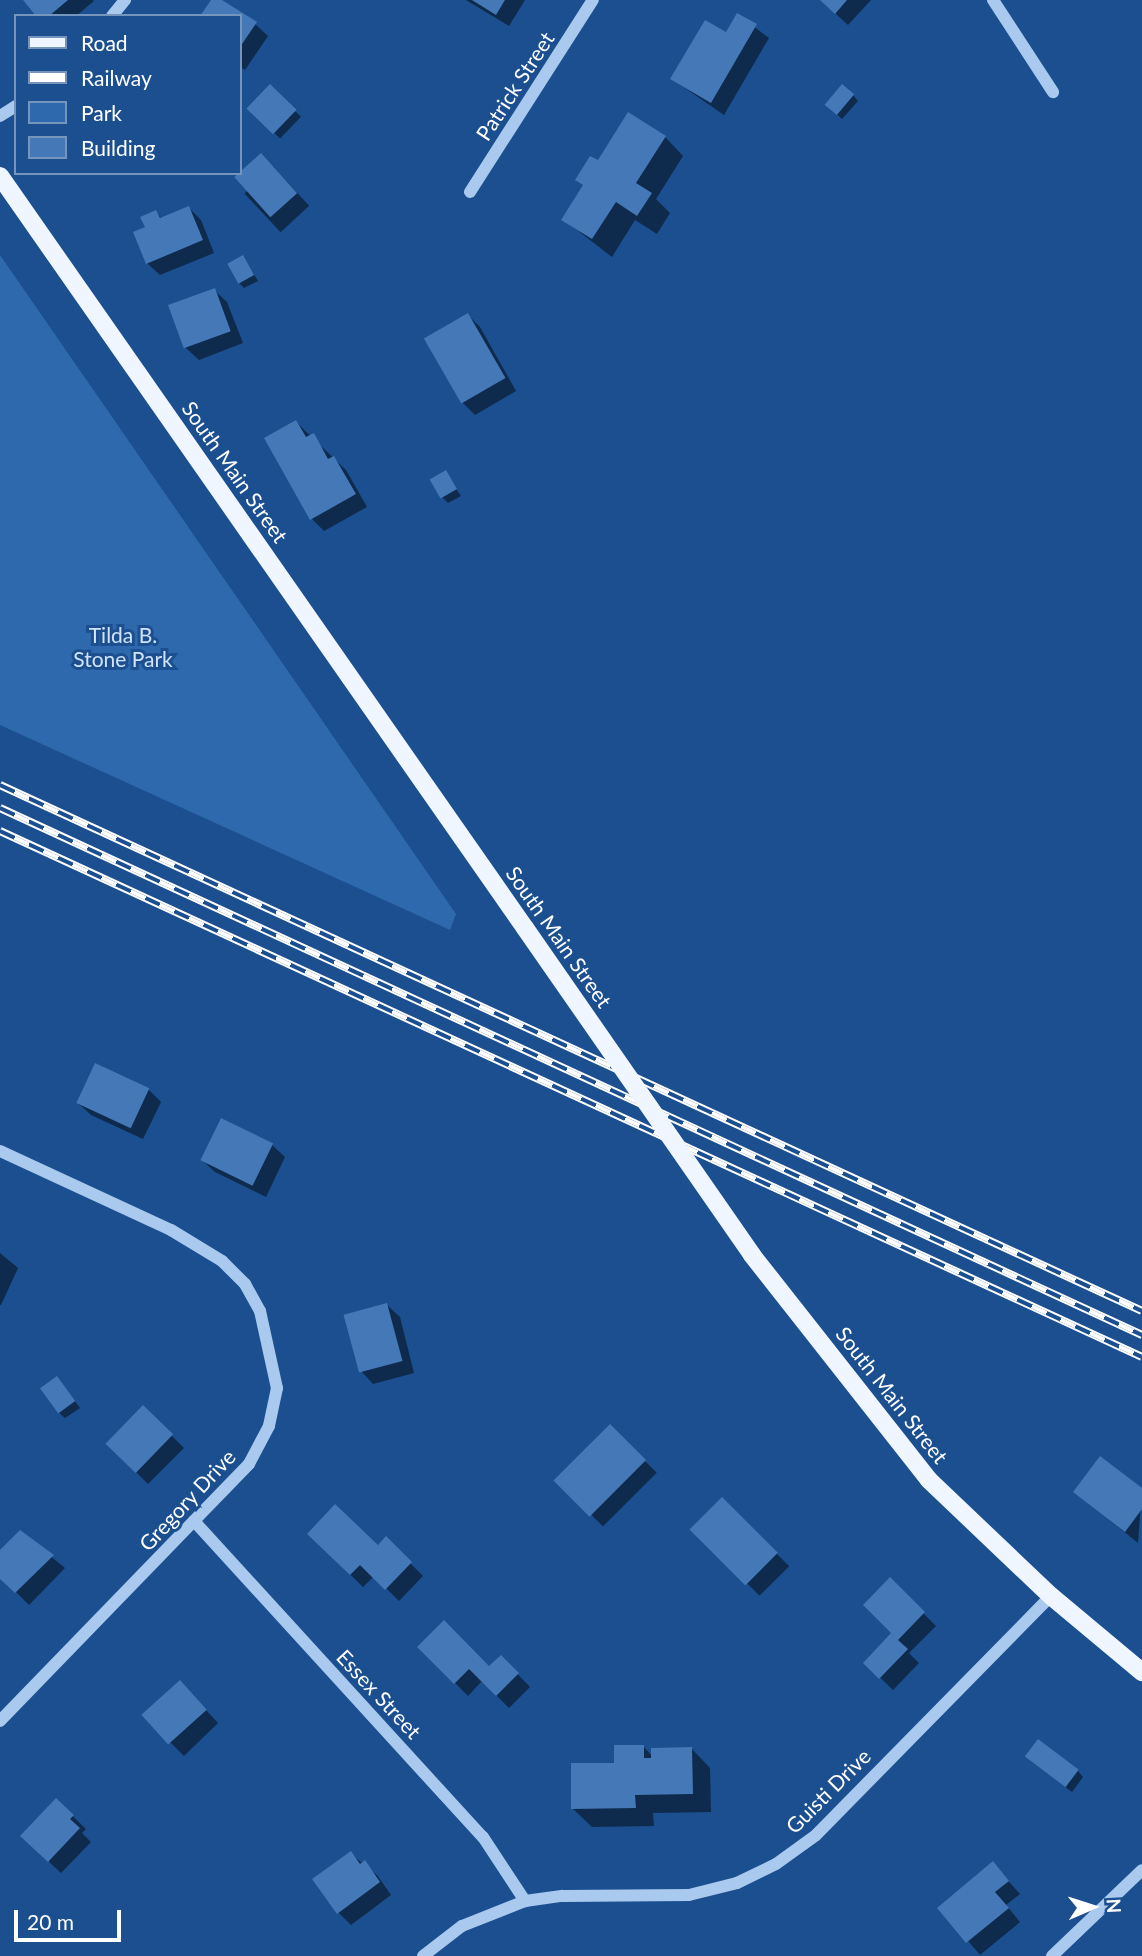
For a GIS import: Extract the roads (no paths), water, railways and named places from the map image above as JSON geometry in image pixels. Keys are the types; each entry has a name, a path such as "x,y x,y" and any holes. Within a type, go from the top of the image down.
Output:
{"main road":[{"name":"South Main Street","path":"0,176 752,1255 929,1480 1051,1596 1142,1672"}],"street":[{"path":"114,14 125,0"},
{"name":"Patrick Street","path":"470,192 593,0"},
{"path":"993,0 1053,92"},
{"name":"Gregory Drive","path":"0,1151 200,1246 245,1284 260,1311 277,1388 269,1426 249,1464 0,1721"},
{"name":"Essex Street","path":"194,1521 484,1836 525,1900"},
{"name":"Guisti Drive","path":"423,1956 461,1926 525,1900 562,1896 689,1895 737,1883 776,1864 816,1835 1051,1596"},
{"path":"1052,1956 1142,1870"}],"railway":[{"path":"0,785 1142,1311"},
{"path":"0,808 1142,1335"},
{"path":"0,831 1142,1357"}],"park label":[{"name":"Tilda B. Stone Park","path":"123,647"}]}
